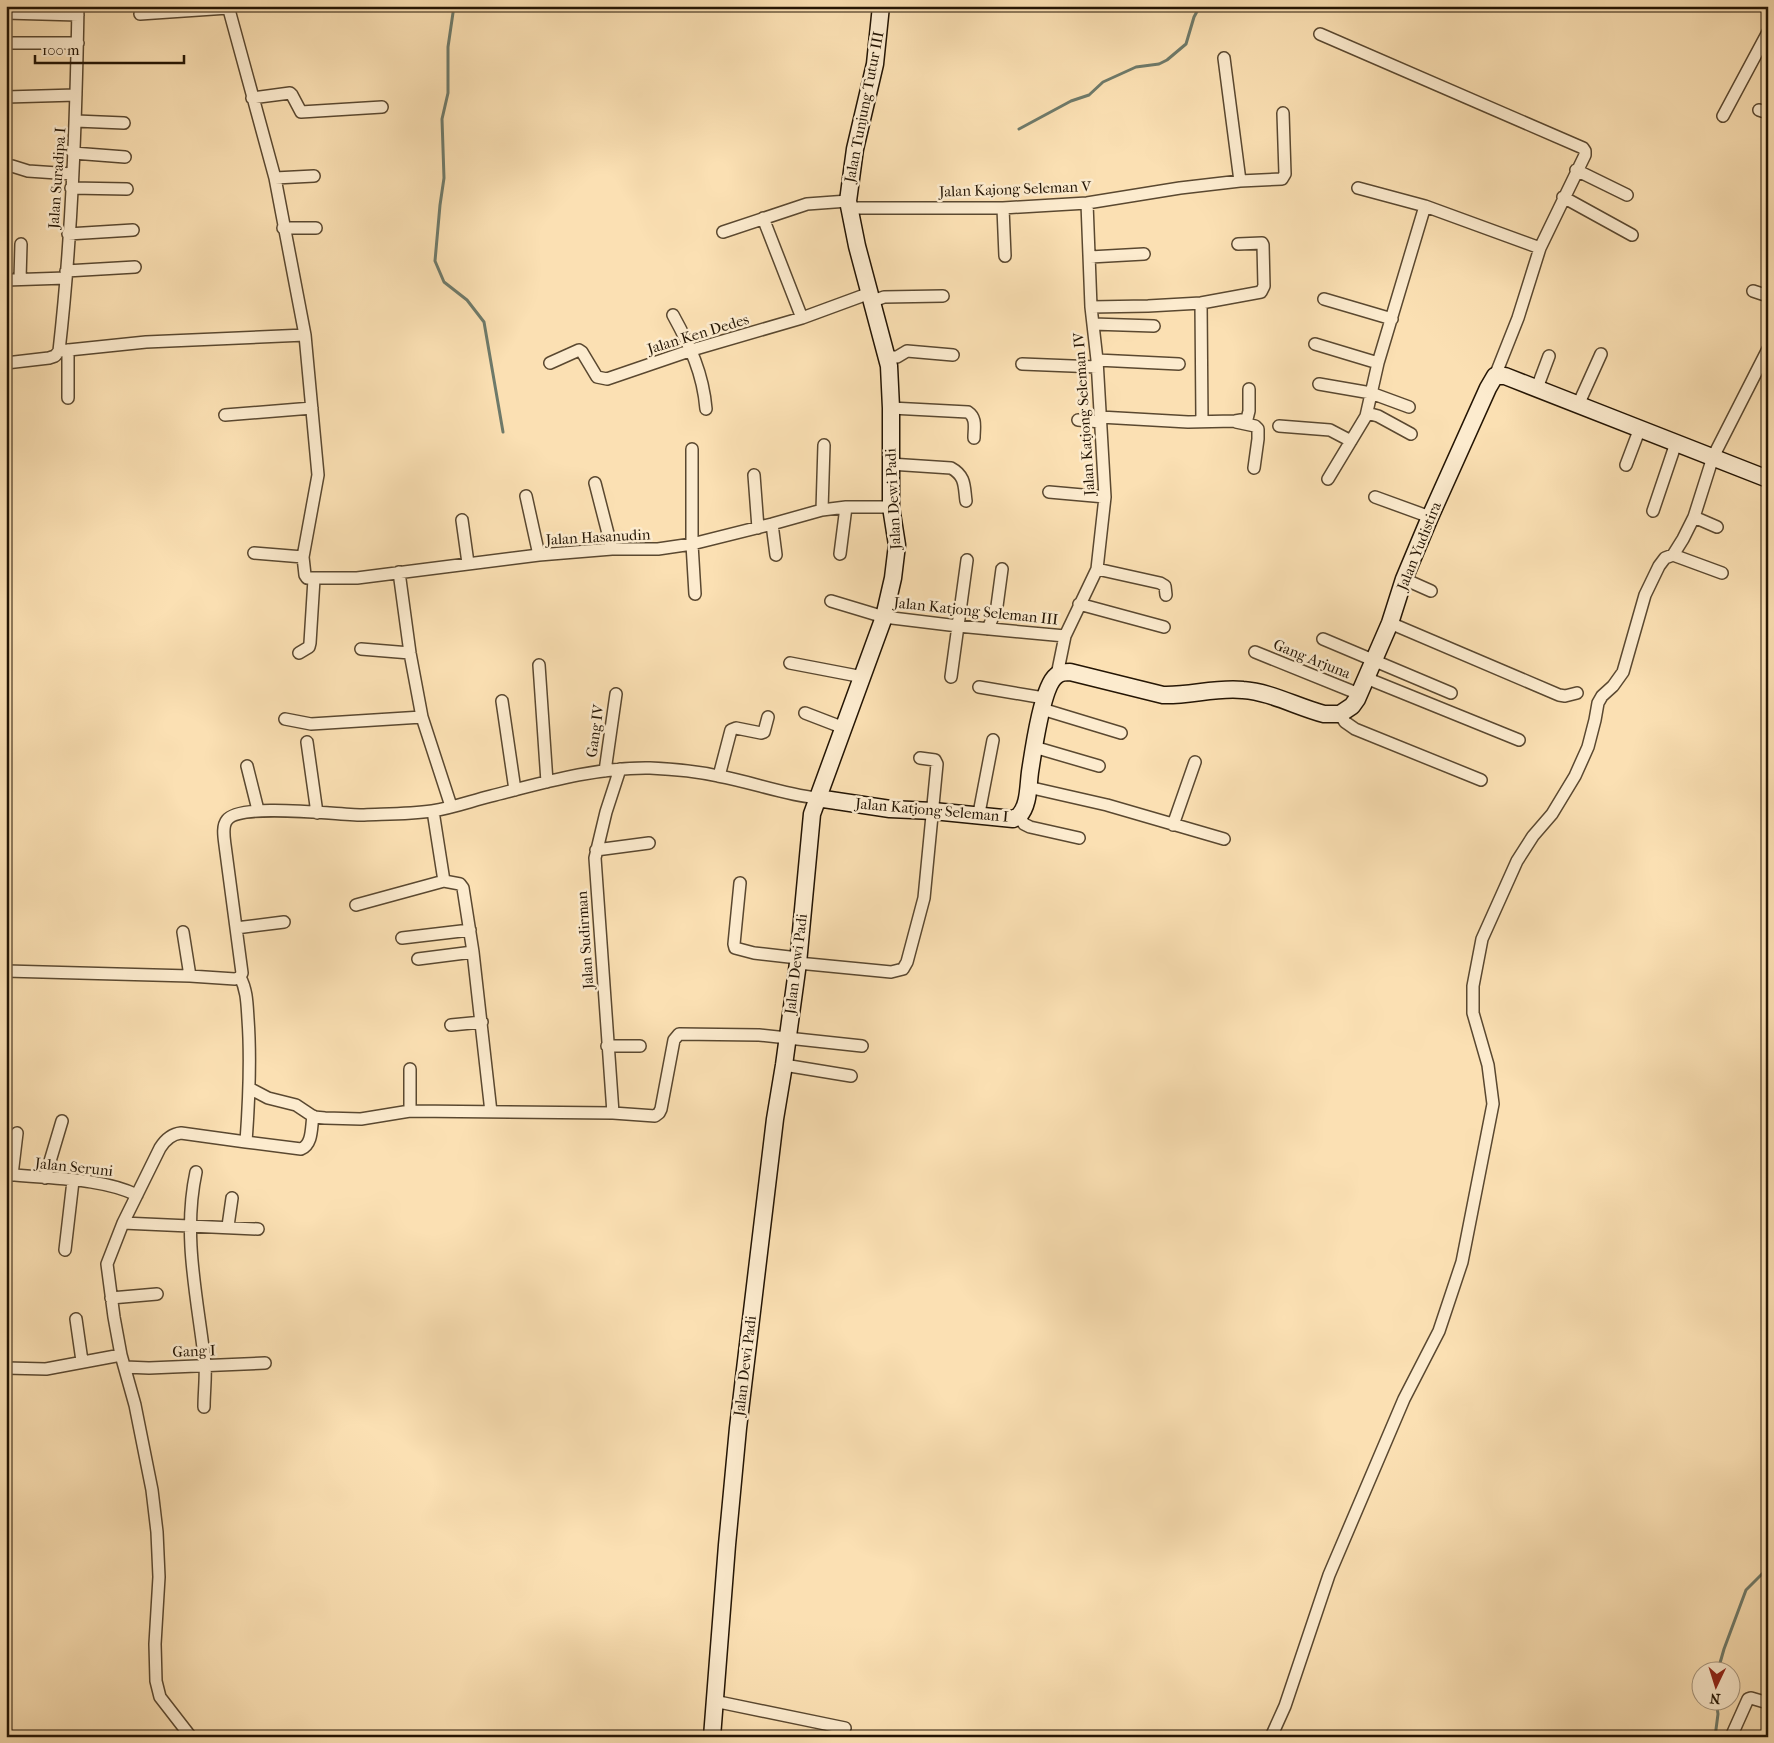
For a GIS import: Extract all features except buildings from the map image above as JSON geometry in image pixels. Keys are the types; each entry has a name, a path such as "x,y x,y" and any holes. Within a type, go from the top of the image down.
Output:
{"street":[{"name":"Jalan Tunjung Tutur III","path":"848,204 855,149 875,64 881,6"},
{"path":"140,14 228,7 275,178 305,335 318,475 303,557 310,577 310,643 309,647 300,653"},
{"path":"6,13 78,10"},
{"name":"Jalan Suradipa I","path":"68,398 63,350 68,234 76,121 78,10"},
{"path":"1723,116 1768,32"},
{"path":"1320,34 1583,148 1584,155 1540,248 1518,318 1495,376 1505,376 1537,388 1768,479"},
{"path":"6,43 78,43"},
{"path":"1224,58 1240,181"},
{"path":"252,98 290,94 300,112 382,107"},
{"path":"6,97 76,95"},
{"name":"Jalan Kajong Seleman V","path":"723,232 808,204 1003,208 1087,203 1180,188 1240,181 1282,179 1284,177 1282,113"},
{"path":"76,121 124,123"},
{"path":"74,154 124,157"},
{"path":"6,166 28,171 72,174"},
{"path":"1576,170 1626,195"},
{"path":"275,178 314,176"},
{"path":"71,188 127,189"},
{"path":"1358,188 1425,206 1540,248"},
{"path":"1563,197 1632,235"},
{"name":"Jalan Katjong Seleman IV","path":"1057,674 1065,636 1096,569 1105,497 1097,363 1091,307 1087,203"},
{"name":"Jalan Dewi Padi","path":"712,1737 738,1428 775,1120 798,960 812,814 884,616 894,578 897,546 891,507 891,408 887,358 857,246 848,204"},
{"path":"1328,478 1367,413 1378,363 1425,206"},
{"path":"1003,208 1005,256"},
{"path":"763,218 802,318"},
{"path":"284,228 316,228"},
{"path":"68,234 133,230"},
{"path":"1091,307 1201,303 1261,292 1263,290 1263,245 1262,243 1238,244"},
{"path":"20,279 21,244"},
{"path":"1090,257 1144,254"},
{"path":"6,280 134,267"},
{"path":"1753,291 1768,296"},
{"name":"Jalan Ken Dedes","path":"550,363 579,350 597,377 607,379 692,350 872,297 943,296"},
{"path":"1324,299 1392,319"},
{"path":"1201,303 1202,421"},
{"path":"673,315 692,350 704,387 706,409"},
{"path":"1093,324 1154,326"},
{"path":"6,363 49,358 63,350 146,342 305,335"},
{"path":"1315,344 1378,363"},
{"path":"1673,555 1694,516 1713,457 1763,367 1768,349"},
{"path":"887,358 897,357 907,351 953,355"},
{"path":"1578,405 1601,354"},
{"path":"1537,388 1549,356"},
{"path":"1022,364 1179,364"},
{"name":"Jalan Yudistira","path":"1340,714 1352,706 1359,694 1390,623 1404,579 1430,517 1495,376"},
{"path":"1319,384 1371,393 1409,407"},
{"path":"1078,420 1182,422 1246,419 1249,411 1249,389"},
{"path":"225,415 312,408"},
{"path":"891,408 968,412 972,414 974,421 974,438"},
{"path":"1367,413 1378,416 1411,434"},
{"path":"1234,421 1255,426 1258,429 1254,468"},
{"path":"1279,426 1330,430 1351,441"},
{"path":"1626,465 1640,428"},
{"path":"1653,510 1676,442"},
{"path":"822,510 824,445"},
{"path":"692,449 692,544 695,594"},
{"path":"890,464 951,468 962,476 966,501"},
{"path":"754,475 758,528"},
{"path":"595,483 612,549"},
{"path":"1049,492 1105,497"},
{"path":"526,496 539,555"},
{"path":"1375,497 1430,517"},
{"path":"840,554 846,507"},
{"name":"Jalan Hasanudin","path":"310,577 357,578 468,562 539,555 612,549 658,549 692,544 822,510 846,507 891,507"},
{"path":"1694,516 1717,527"},
{"path":"462,520 468,562"},
{"path":"772,524 776,555"},
{"path":"254,553 303,557"},
{"path":"1271,1737 1285,1706 1329,1575 1404,1399 1439,1331 1462,1262 1493,1104 1488,1065 1472,1013 1473,986 1482,939 1517,861 1552,814 1575,776 1588,747 1598,703 1623,672 1644,595 1664,558 1673,555 1722,573"},
{"path":"950,677 967,560"},
{"path":"988,629 997,606 1002,569"},
{"path":"1096,569 1160,583 1166,586 1166,595"},
{"path":"399,572 410,653 422,717 451,806"},
{"path":"1404,579 1431,591"},
{"name":"Jalan Katjong Seleman III","path":"831,601 884,616 958,626 1065,636"},
{"path":"1079,604 1164,627"},
{"path":"1390,623 1559,695 1565,696 1577,693"},
{"path":"1323,639 1451,693"},
{"path":"361,649 410,653"},
{"name":"Gang Arjuna","path":"1255,652 1359,694"},
{"path":"790,664 863,677"},
{"path":"539,665 547,782"},
{"path":"1057,674 1070,672 1163,695 1177,696 1211,690 1244,690 1324,714 1340,714 1344,722 1355,728 1481,780"},
{"name":"Jalan Katjong Seleman I","path":"817,798 890,809 1013,818 1019,816 1026,804 1034,747 1043,704 1051,683 1057,674"},
{"path":"1366,678 1519,740"},
{"path":"979,686 1043,704 1121,733"},
{"name":"Gang IV","path":"605,771 616,694"},
{"path":"502,702 515,790"},
{"path":"805,712 844,728"},
{"path":"284,718 311,724 422,717"},
{"path":"719,776 731,730 736,728 764,732 768,717"},
{"path":"977,815 993,740"},
{"path":"306,742 317,813"},
{"path":"1034,747 1099,766"},
{"path":"740,883 735,948 798,960 891,972 903,969 907,962 924,898 937,764 936,760 920,758"},
{"path":"1173,825 1195,762"},
{"path":"247,766 258,810"},
{"path":"246,1142 250,1047 246,995 244,984 240,977 242,973 224,826 233,814 258,810 364,815 432,811 547,782 605,771 650,768 689,771 719,776 772,790 817,798"},
{"name":"Jalan Sudirman","path":"613,1113 607,1046 596,850 620,769"},
{"path":"1028,787 1107,806 1224,839"},
{"path":"432,811 444,881"},
{"path":"1019,816 1024,824 1030,827 1079,838"},
{"path":"596,850 649,843"},
{"path":"356,905 444,881 460,884 463,888 482,1022 491,1112"},
{"path":"236,928 284,922"},
{"path":"402,938 470,930"},
{"path":"183,932 190,976"},
{"path":"418,959 473,952"},
{"path":"6,972 190,976 235,979 240,977"},
{"path":"451,1025 482,1022"},
{"path":"249,1088 268,1098 296,1105 313,1116 362,1119 410,1111 613,1113 655,1116 659,1114 674,1040 679,1034 759,1036 862,1046"},
{"path":"607,1046 640,1046"},
{"path":"784,1065 852,1076"},
{"path":"410,1069 410,1111"},
{"path":"191,1737 160,1697 156,1681 155,1644 159,1577 157,1532 152,1490 135,1405 121,1354 107,1264 123,1223 160,1148 166,1140 175,1134 301,1149 305,1148 309,1143 313,1116"},
{"path":"44,1178 62,1121"},
{"path":"9,1174 18,1133"},
{"path":"196,1172 189,1227 194,1291 205,1366 204,1407"},
{"name":"Jalan Seruni","path":"9,1174 122,1187 137,1194"},
{"path":"65,1250 73,1181"},
{"path":"228,1226 232,1198"},
{"path":"123,1223 189,1227 228,1226 258,1229"},
{"path":"111,1298 156,1294"},
{"path":"76,1319 82,1361"},
{"path":"6,1368 46,1368 121,1354"},
{"name":"Gang I","path":"125,1367 265,1363"},
{"path":"1731,1737 1748,1699 1751,1698 1768,1703"},
{"path":"714,1700 845,1728"}],"waterway":[{"path":"454,6 448,47 448,93 442,119 444,178 435,261 444,282 467,300 484,322 503,432"},
{"path":"1019,129 1071,101 1089,95 1103,82 1136,67 1159,64 1167,60 1186,44 1194,17 1200,6"},
{"path":"1721,1660 1746,1590 1766,1570 1768,1564"},
{"path":"1715,1737 1717,1710"}]}
